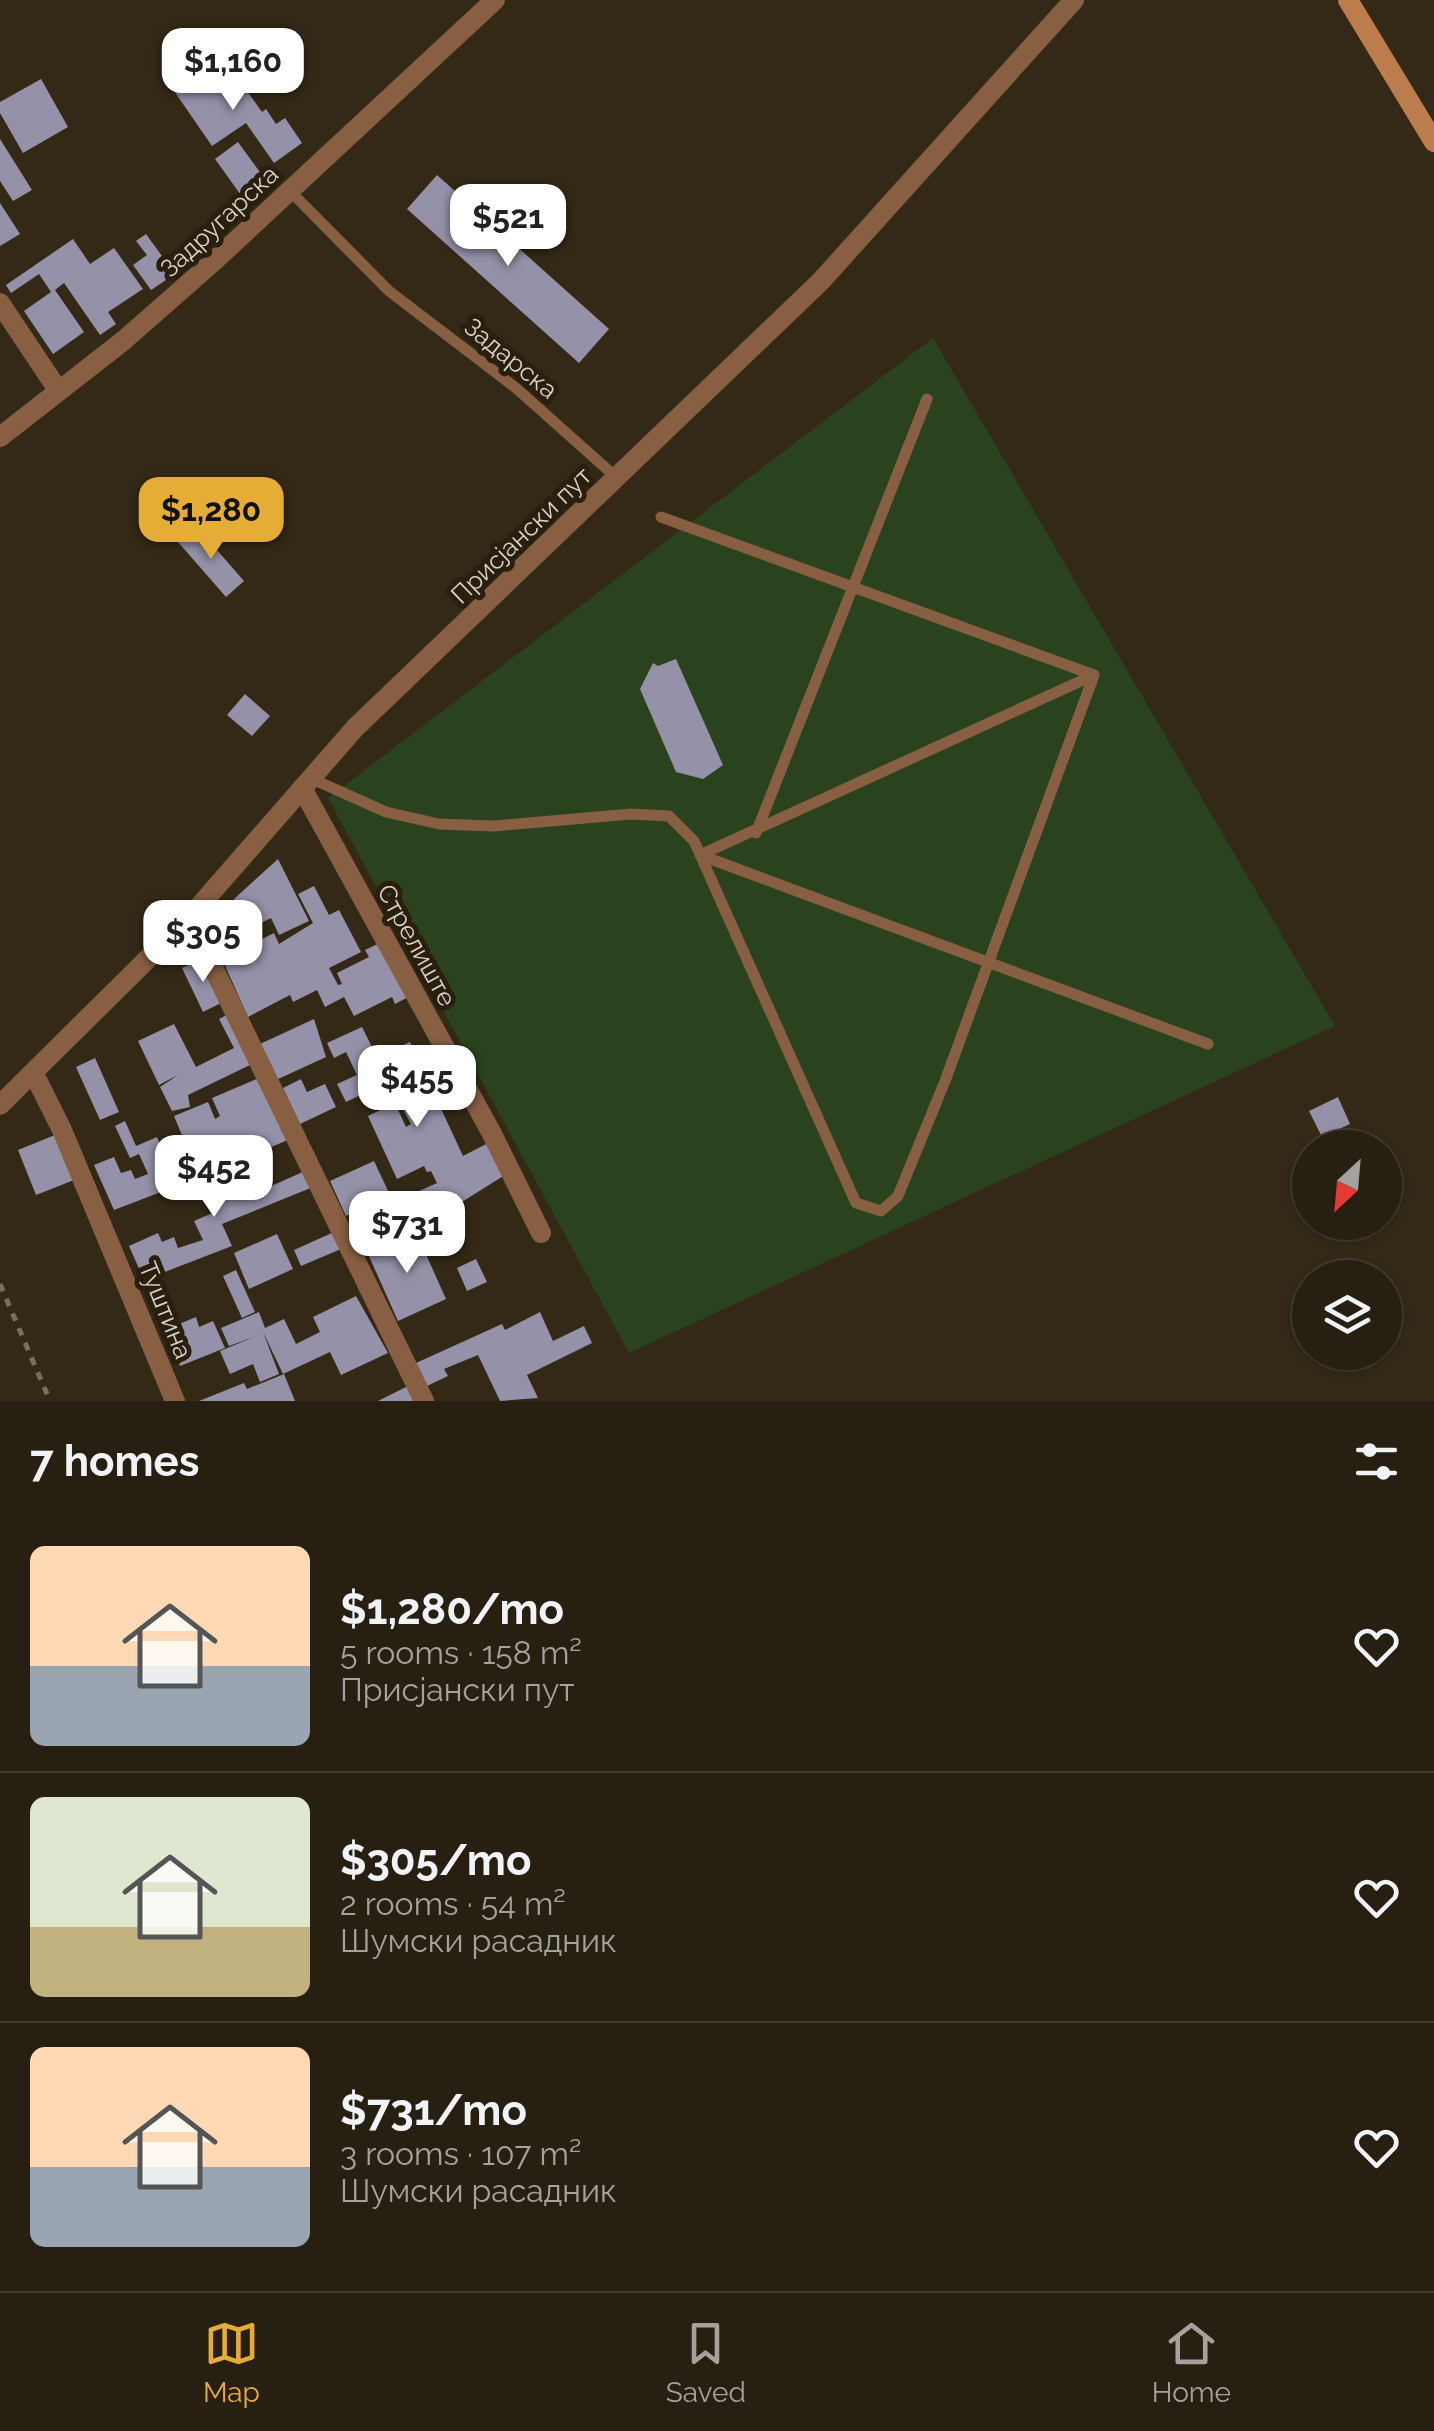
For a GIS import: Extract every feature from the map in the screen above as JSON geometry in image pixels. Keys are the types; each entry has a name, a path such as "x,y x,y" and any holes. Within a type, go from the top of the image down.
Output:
{"main road":[{"path":"1348,0 1434,142"}],"street":[{"name":"Задругарска","path":"0,436 123,341 494,0"},
{"name":"Присјански пут","path":"0,1106 188,918 355,728 821,281 1074,0"},
{"path":"0,303 58,390"},
{"name":"Стрелиште","path":"306,783 541,1234"},
{"path":"188,918 424,1401"},
{"name":"Туштина","path":"34,1074 62,1130 175,1401"}],"lane":[{"name":"Задарска","path":"289,190 389,291 516,388 617,478"},
{"path":"756,833 927,399"},
{"path":"661,518 1094,674"},
{"path":"700,855 756,833 1094,674"},
{"path":"306,783 374,808 439,824 493,826 630,814 669,816 686,829 700,855 856,1203 863,1209 880,1212 898,1196 991,965 1094,674"},
{"path":"700,855 1208,1044"}],"path":[{"path":"0,1284 50,1401"}],"green space":[{"path":"933,338 1335,1026 629,1353 328,798"}],"building":[{"path":"217,53 225,65 211,75 203,62"},
{"path":"203,66 224,97 219,84 235,74 262,112 266,109 276,124 285,118 302,143 274,163 246,123 212,146 172,88"},
{"path":"41,79 68,127 23,153 0,113 0,102"},
{"path":"0,139 32,190 13,201 0,181"},
{"path":"238,142 267,182 243,198 215,159"},
{"path":"437,175 609,329 579,363 407,209"},
{"path":"0,203 20,234 0,246"},
{"path":"146,234 175,274 151,290 133,265 147,255 136,241"},
{"path":"73,239 90,264 114,248 143,289 108,312 116,324 100,335 64,283 55,290 84,332 53,354 24,311 51,292 39,274 11,293 6,285"},
{"path":"196,526 244,581 226,597 178,542"},
{"path":"676,659 723,765 703,779 676,772 640,689 653,663 658,666"},
{"path":"245,694 270,716 252,736 227,715"},
{"path":"278,859 309,921 279,935 271,918 259,924 255,916 246,922 234,899"},
{"path":"314,886 329,915 339,910 361,952 329,968 338,985 342,984 337,973 369,957 365,950 384,941 414,994 395,1004 392,997 354,1016 344,997 325,1007 317,990 293,1002 290,995 248,1017 222,959 274,933 279,944 313,923 298,894"},
{"path":"204,958 225,1001 203,1012 182,968"},
{"path":"234,1011 254,1063 188,1095 190,1107 172,1111 160,1087 178,1075 159,1085 138,1041 174,1024 196,1067 234,1048 219,1019"},
{"path":"314,1019 326,1057 276,1080 260,1044"},
{"path":"362,1027 377,1057 410,1042 463,1156 490,1142 505,1175 449,1210 454,1210 465,1234 453,1240 436,1237 417,1192 437,1183 431,1171 427,1172 424,1166 397,1179 368,1116 395,1103 406,1127 411,1124 388,1082 346,1102 337,1084 357,1075 346,1052 334,1058 327,1043"},
{"path":"95,1058 119,1112 100,1120 76,1067"},
{"path":"261,1077 290,1139 255,1154 248,1139 232,1145 193,1161 200,1177 114,1210 94,1165 114,1157 121,1173 131,1170 135,1179 148,1174 139,1154 130,1158 115,1126 125,1121 136,1146 157,1137 164,1153 186,1145 174,1116 208,1102 215,1119 220,1116 212,1098"},
{"path":"301,1079 307,1092 325,1084 336,1107 300,1124 283,1088"},
{"path":"1338,1097 1350,1124 1337,1130 1318,1130 1309,1111"},
{"path":"55,1135 74,1180 36,1195 18,1150"},
{"path":"374,1161 390,1195 346,1216 330,1181"},
{"path":"234,1165 240,1179 246,1176 260,1191 305,1171 313,1187 222,1224 232,1246 144,1280 129,1246 158,1233 162,1242 174,1237 178,1248 203,1240 194,1221 217,1211 202,1178"},
{"path":"334,1232 341,1249 301,1266 294,1250"},
{"path":"416,1232 446,1299 398,1321 368,1254 396,1235 399,1240"},
{"path":"277,1234 293,1269 249,1289 234,1253"},
{"path":"476,1259 487,1282 467,1291 457,1268"},
{"path":"236,1270 255,1312 242,1318 223,1276"},
{"path":"356,1296 388,1353 341,1375 330,1352 283,1374 263,1332 279,1374 260,1382 253,1364 230,1374 220,1351 254,1337 229,1346 221,1328 259,1312 265,1328 284,1319 296,1344 320,1332 313,1317"},
{"path":"540,1312 553,1341 584,1326 592,1343 527,1375 538,1398 500,1401 478,1355 444,1369 448,1376 427,1386 416,1363 502,1324 505,1330"},
{"path":"196,1317 199,1327 213,1321 225,1348 180,1366 165,1330"},
{"path":"284,1374 295,1401 199,1401 244,1383 247,1389"},
{"path":"408,1386 415,1401 378,1401"}]}
